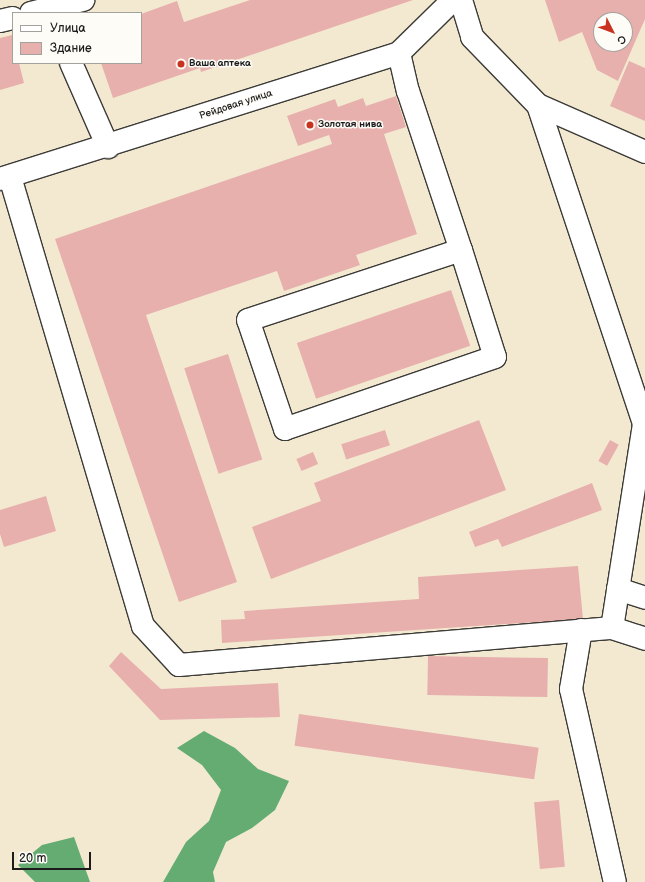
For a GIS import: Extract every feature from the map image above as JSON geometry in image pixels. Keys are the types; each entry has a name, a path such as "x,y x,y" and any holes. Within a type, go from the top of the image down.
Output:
{"street":[{"path":"40,9 84,0"},
{"name":"Рейдовая улица","path":"5,178 399,53 452,0"},
{"path":"461,0 472,38 538,105 645,152"},
{"path":"0,21 12,18"},
{"path":"399,53 408,91 461,250 495,357 285,429 248,320 461,250"},
{"path":"71,64 108,146"},
{"path":"538,105 644,424 612,628"},
{"path":"5,178 143,626 179,665 612,628 645,639"},
{"path":"618,589 645,598"},
{"path":"580,630 571,689 615,882"}],"green space":[{"path":"204,731 235,748 258,769 289,781 275,810 252,828 226,842 213,872 215,882 163,882 186,842 209,821 221,790 202,765 177,748"},
{"path":"74,837 90,882 35,882 18,865 42,845"}],"building":[{"path":"250,0 413,0 201,72 200,68 113,98 101,64 142,64 142,14 177,1 184,22"},
{"path":"545,0 645,0 645,19 633,47 633,12 593,12 593,52 631,52 618,81 597,70 582,32 559,42"},
{"path":"12,35 12,64 19,64 24,83 0,90 0,38"},
{"path":"629,61 645,68 645,121 610,106"},
{"path":"396,96 406,127 384,134 417,234 356,255 360,265 284,291 277,271 146,315 237,582 179,602 55,239 332,144 329,135 298,146 287,116 335,99 338,107 363,98 366,106"},
{"path":"451,290 470,346 316,399 297,343"},
{"path":"228,354 262,460 219,474 184,368"},
{"path":"479,420 506,490 271,579 252,527 321,501 314,483"},
{"path":"385,430 390,445 346,459 341,444"},
{"path":"610,440 619,445 607,466 598,461"},
{"path":"313,452 318,464 302,471 296,459"},
{"path":"592,483 602,510 502,547 498,539 475,547 469,532"},
{"path":"46,496 56,531 4,547 0,534 0,510"},
{"path":"578,566 583,619 222,643 221,620 245,619 244,611 419,599 418,577"},
{"path":"121,652 161,689 278,683 280,717 160,720 109,666"},
{"path":"428,656 548,658 547,697 427,695"},
{"path":"299,714 539,748 534,779 295,746"},
{"path":"559,800 565,867 540,869 534,802"}],"place":[{"name":"Ваша аптека","path":"181,64"},
{"name":"Золотая нива","path":"310,125"}]}
